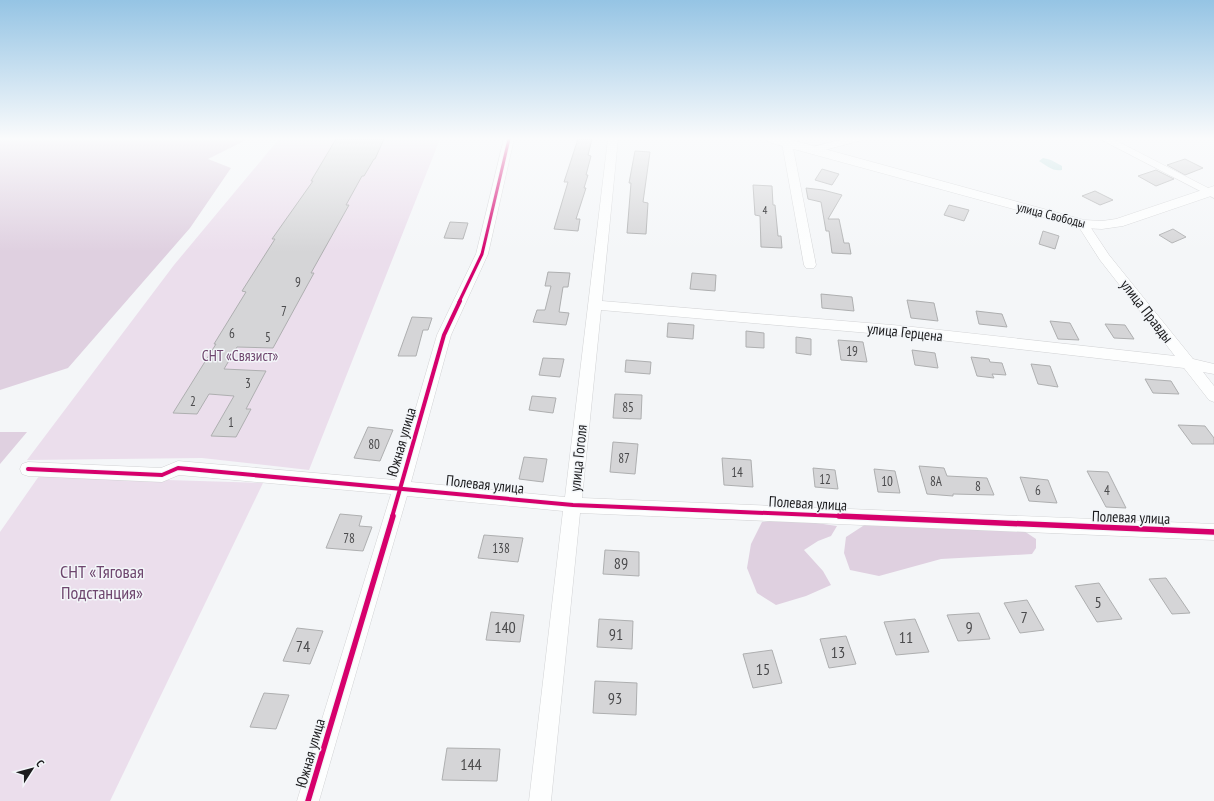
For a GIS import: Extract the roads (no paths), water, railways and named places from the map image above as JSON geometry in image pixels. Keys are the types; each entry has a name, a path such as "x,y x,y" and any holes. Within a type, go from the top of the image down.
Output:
{"main road":[{"name":"улица Свободы","path":"909,176 1083,224 1102,225 1118,223 1212,192"}],"street":[{"name":"Южная улица","path":"308,801 401,488 444,335 482,254 500,176"},
{"name":"улица Гоголя","path":"540,801 609,176"},
{"path":"793,176 810,265"},
{"path":"1180,176 1212,192"},
{"name":"улица Правды","path":"1083,224 1104,257 1214,396"},
{"name":"улица Герцена","path":"595,305 904,331 1188,363 1214,369"},
{"name":"Полевая улица","path":"28,469 162,475 178,468 573,505 1214,532"}],"park label":[{"name":"СНТ «Связист»","path":"240,355"},
{"name":"СНТ «Тяговая Подстанция»","path":"102,581"}]}
